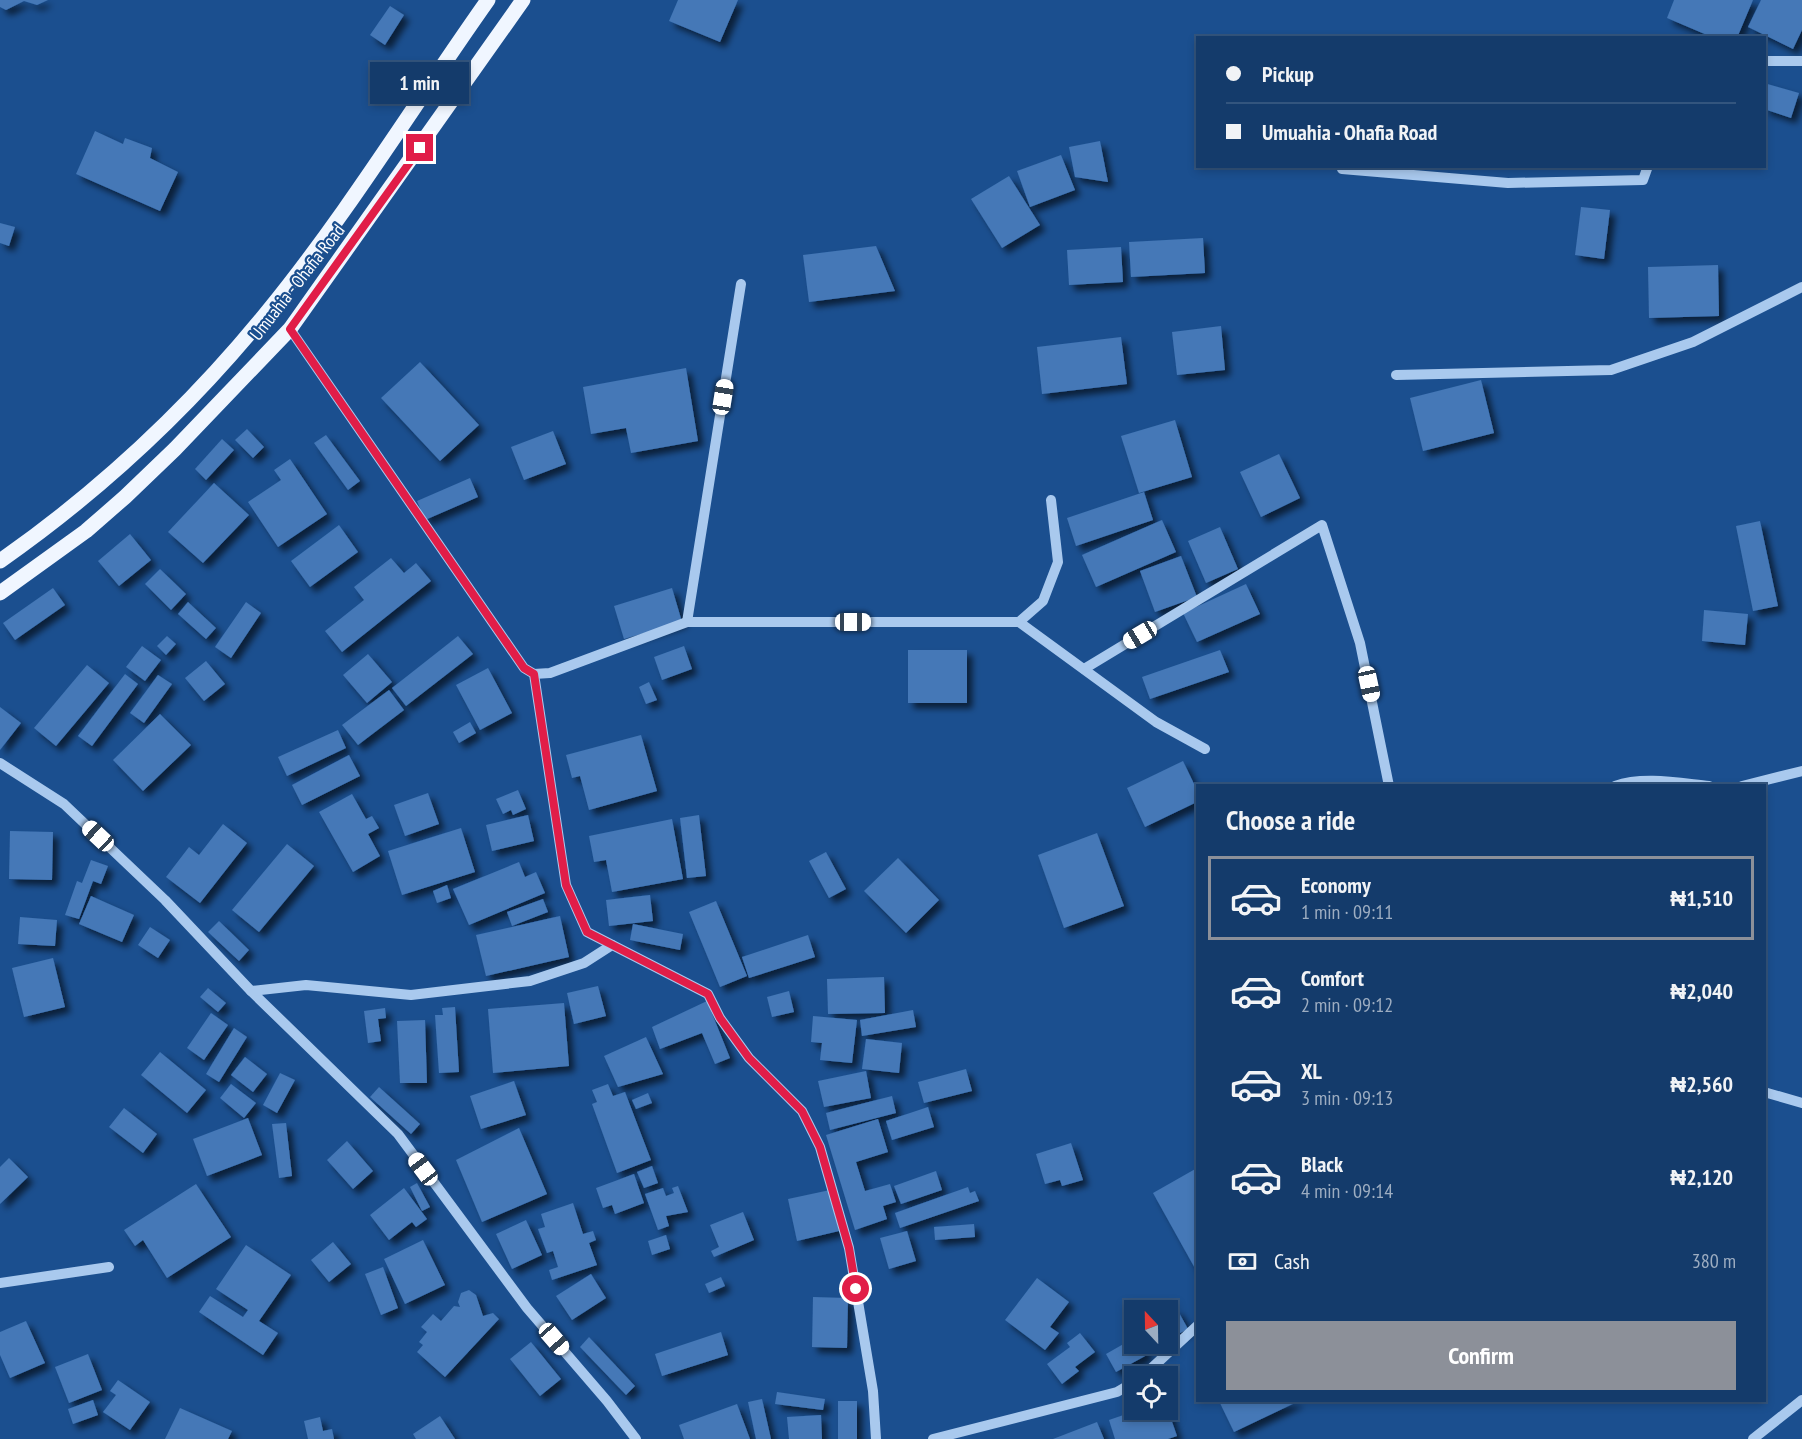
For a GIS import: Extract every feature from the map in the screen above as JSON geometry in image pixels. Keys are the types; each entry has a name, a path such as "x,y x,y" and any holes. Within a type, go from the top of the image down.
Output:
{"main road":[{"name":"Umuahia - Ohafia Road","path":"0,561 113,472 191,398 268,311 346,205 488,0"},
{"name":"Umuahia - Ohafia Road","path":"0,593 86,531 125,497 175,449 290,329 370,220 523,0"},
{"path":"346,205 370,220"}],"street":[{"path":"1766,61 1802,61"},
{"path":"1342,169 1508,183 1643,180 1647,168"},
{"path":"687,622 741,284"},
{"path":"1396,375 1611,370 1693,342 1802,287"},
{"path":"290,329 524,668 534,674 550,673 687,622 1019,622 1156,722 1205,749"},
{"path":"1019,622 1042,601 1058,562 1052,500"},
{"path":"1084,669 1322,525 1360,643 1389,784"},
{"path":"534,674 566,885 587,932 708,994 720,1018 749,1058 802,1111 820,1147 849,1248 873,1391 876,1439"},
{"path":"0,763 64,804 165,900 250,991 398,1134 527,1308 607,1401 632,1438"},
{"path":"1750,784 1802,771"},
{"path":"1620,784 1667,781 1692,784"},
{"path":"250,991 306,985 411,995 530,981 584,963 612,945"},
{"path":"1766,1093 1802,1103"},
{"path":"0,1283 109,1267"},
{"path":"1154,1366 1196,1327"},
{"path":"933,1439 1117,1392 1124,1388"},
{"path":"1753,1439 1801,1404"}],"building":[{"path":"0,0 48,0 37,5 24,1 6,10 0,7"},
{"path":"678,0 738,0 720,42 669,21"},
{"path":"1674,0 1753,0 1738,36 1709,36 1667,18"},
{"path":"1761,0 1802,0 1802,30 1793,49 1748,27"},
{"path":"390,6 404,15 385,45 370,35"},
{"path":"1766,84 1799,93 1791,118 1766,110"},
{"path":"95,131 123,144 125,138 152,148 150,158 178,172 160,211 76,174"},
{"path":"1100,141 1108,182 1075,177 1069,147"},
{"path":"1061,155 1075,190 1030,207 1017,171"},
{"path":"1009,176 1040,225 1002,248 971,199"},
{"path":"1581,207 1610,210 1604,259 1575,255"},
{"path":"0,223 15,227 9,246 0,243"},
{"path":"1203,238 1205,273 1131,277 1129,242"},
{"path":"876,246 895,291 809,302 803,255"},
{"path":"1121,247 1123,282 1069,285 1067,250"},
{"path":"1718,265 1719,316 1649,318 1648,267"},
{"path":"1221,326 1225,370 1177,375 1172,332"},
{"path":"1121,337 1127,384 1042,394 1037,347"},
{"path":"420,362 479,425 440,461 381,398"},
{"path":"686,368 698,441 631,453 626,428 591,434 583,387"},
{"path":"1481,380 1494,433 1423,451 1410,398"},
{"path":"1175,420 1192,477 1139,493 1121,436"},
{"path":"247,429 264,447 253,458 235,440"},
{"path":"553,431 566,464 524,480 511,447"},
{"path":"326,435 360,481 348,490 314,443"},
{"path":"222,439 234,450 206,480 195,469"},
{"path":"1279,454 1300,498 1261,517 1240,472"},
{"path":"290,459 327,514 278,547 248,502 281,480 274,470"},
{"path":"470,478 478,497 425,520 417,501"},
{"path":"214,483 249,515 203,563 168,532"},
{"path":"1144,492 1153,520 1076,546 1067,518"},
{"path":"1162,520 1176,552 1096,587 1082,555"},
{"path":"1760,521 1778,606 1753,611 1736,526"},
{"path":"339,525 358,552 310,587 291,561"},
{"path":"1220,527 1238,569 1206,583 1188,541"},
{"path":"130,534 151,560 119,586 98,561"},
{"path":"1181,556 1197,597 1155,612 1140,571"},
{"path":"391,558 404,573 416,563 431,581 342,652 325,631 364,600 354,587"},
{"path":"160,569 186,594 171,610 145,584"},
{"path":"1246,584 1260,614 1197,642 1183,613"},
{"path":"53,588 65,605 15,640 3,623"},
{"path":"672,588 682,622 624,639 614,606"},
{"path":"188,602 216,628 206,639 178,614"},
{"path":"246,602 261,613 231,658 215,647"},
{"path":"1704,610 1748,614 1745,645 1702,641"},
{"path":"167,636 176,644 166,655 157,646"},
{"path":"458,636 473,654 406,706 392,688"},
{"path":"142,646 161,660 145,681 126,667"},
{"path":"684,646 692,669 662,680 654,657"},
{"path":"908,650 967,650 967,703 908,703"},
{"path":"1220,650 1229,672 1150,699 1142,677"},
{"path":"368,654 392,682 367,703 343,675"},
{"path":"206,661 225,684 204,701 185,678"},
{"path":"87,665 109,683 56,746 34,728"},
{"path":"488,668 512,713 480,730 456,685"},
{"path":"125,674 138,684 92,746 78,736"},
{"path":"158,675 172,684 144,723 130,713"},
{"path":"649,682 657,700 646,704 639,687"},
{"path":"389,690 404,710 358,745 342,725"},
{"path":"0,707 21,723 0,750"},
{"path":"160,714 191,745 143,791 113,760"},
{"path":"470,722 476,733 459,743 453,732"},
{"path":"338,730 346,748 287,776 278,757"},
{"path":"641,735 657,791 589,810 580,776 572,778 566,755"},
{"path":"349,755 360,776 302,805 292,785"},
{"path":"1183,761 1196,788 1196,802 1145,827 1127,788"},
{"path":"518,790 526,809 513,815 511,810 503,814 496,799"},
{"path":"428,793 439,824 405,836 394,805"},
{"path":"352,794 366,819 372,816 379,828 368,834 380,856 353,872 319,812"},
{"path":"528,815 534,841 492,851 486,825"},
{"path":"699,815 706,876 687,878 680,818"},
{"path":"672,819 683,879 612,892 606,860 594,862 589,836"},
{"path":"223,824 247,843 200,903 166,877 189,847 199,855"},
{"path":"461,828 475,872 402,895 388,851"},
{"path":"10,831 53,832 52,880 9,879"},
{"path":"1097,833 1124,906 1064,928 1038,855"},
{"path":"287,844 314,866 259,932 232,910"},
{"path":"826,852 846,889 829,898 809,861"},
{"path":"898,858 939,900 906,933 864,891"},
{"path":"91,860 108,866 101,884 93,881 79,919 65,915 77,881 82,883"},
{"path":"519,862 525,877 536,872 545,893 469,925 453,889"},
{"path":"447,885 451,898 437,903 433,891"},
{"path":"650,895 653,921 609,926 606,900"},
{"path":"91,896 134,915 122,942 79,924"},
{"path":"543,899 548,912 512,926 507,912"},
{"path":"716,901 747,976 720,987 689,912"},
{"path":"560,916 569,957 486,976 476,935"},
{"path":"20,917 57,920 55,946 18,944"},
{"path":"219,921 249,950 239,961 208,932"},
{"path":"633,924 683,934 680,950 630,940"},
{"path":"150,927 170,940 158,958 138,945"},
{"path":"808,935 815,957 749,978 742,957"},
{"path":"53,958 65,1007 24,1017 12,968"},
{"path":"884,977 885,1013 828,1014 827,979"},
{"path":"598,986 606,1016 574,1024 567,993"},
{"path":"208,988 226,1003 218,1012 200,997"},
{"path":"789,991 794,1012 772,1017 767,997"},
{"path":"707,1001 730,1058 715,1064 702,1033 660,1049 652,1027"},
{"path":"564,1003 569,1066 493,1073 488,1009"},
{"path":"455,1007 459,1072 439,1073 435,1015 443,1015 442,1008"},
{"path":"385,1008 386,1018 378,1019 381,1041 368,1043 364,1011"},
{"path":"913,1010 916,1027 862,1036 860,1020"},
{"path":"211,1013 228,1025 204,1060 187,1048"},
{"path":"813,1016 857,1020 852,1063 820,1060 822,1043 811,1042"},
{"path":"425,1020 427,1083 400,1083 397,1021"},
{"path":"234,1028 247,1037 219,1082 206,1074"},
{"path":"646,1037 663,1074 618,1087 604,1056"},
{"path":"866,1039 902,1043 899,1073 862,1069"},
{"path":"160,1052 206,1090 187,1113 141,1075"},
{"path":"245,1057 267,1074 253,1092 231,1075"},
{"path":"966,1069 972,1091 924,1103 918,1082"},
{"path":"866,1071 871,1098 824,1107 818,1081"},
{"path":"280,1073 295,1080 277,1113 263,1105"},
{"path":"514,1081 526,1115 481,1129 470,1096"},
{"path":"231,1084 256,1103 244,1118 220,1098"},
{"path":"608,1084 613,1096 625,1092 651,1160 617,1173 592,1104 597,1102 592,1090"},
{"path":"379,1087 420,1124 411,1134 370,1097"},
{"path":"648,1093 652,1103 636,1109 632,1100"},
{"path":"892,1096 896,1113 830,1130 826,1113"},
{"path":"928,1107 934,1127 892,1140 886,1121"},
{"path":"124,1108 157,1134 143,1153 109,1127"},
{"path":"248,1118 262,1155 207,1176 193,1139"},
{"path":"878,1119 888,1152 856,1162 865,1191 890,1184 896,1202 883,1206 887,1219 855,1230 826,1135"},
{"path":"286,1123 292,1176 279,1178 272,1124"},
{"path":"519,1128 547,1194 482,1222 456,1160"},
{"path":"347,1141 373,1171 353,1189 327,1160"},
{"path":"1071,1143 1083,1180 1062,1186 1060,1180 1045,1184 1036,1154"},
{"path":"9,1158 28,1177 0,1204 0,1167"},
{"path":"652,1166 658,1183 644,1188 637,1172"},
{"path":"1196,1169 1196,1270 1153,1193"},
{"path":"936,1171 942,1190 901,1204 894,1186"},
{"path":"634,1174 644,1203 615,1214 612,1205 603,1208 596,1188"},
{"path":"417,1183 430,1207 422,1211 410,1187"},
{"path":"196,1184 231,1237 167,1278 143,1240 135,1246 124,1230"},
{"path":"678,1186 688,1212 666,1216 669,1226 658,1230 645,1194 663,1188 666,1196 674,1193 672,1188"},
{"path":"968,1187 970,1193 975,1191 979,1201 900,1228 895,1213"},
{"path":"404,1188 427,1219 416,1227 412,1222 389,1240 370,1215"},
{"path":"830,1190 839,1231 797,1241 788,1199"},
{"path":"573,1203 583,1234 593,1231 596,1240 589,1243 597,1265 552,1280 549,1270 558,1267 553,1251 547,1253 538,1229 545,1227 541,1214"},
{"path":"743,1212 754,1240 714,1257 711,1251 719,1247 710,1225"},
{"path":"526,1220 542,1255 512,1269 496,1234"},
{"path":"974,1224 975,1237 935,1240 934,1227"},
{"path":"907,1231 916,1261 889,1269 880,1238"},
{"path":"666,1235 670,1249 652,1255 648,1241"},
{"path":"423,1240 445,1285 405,1304 384,1259"},
{"path":"333,1242 351,1264 329,1282 311,1260"},
{"path":"246,1245 291,1275 259,1321 278,1333 263,1355 199,1312 210,1296 243,1317 248,1310 216,1289"},
{"path":"383,1267 398,1308 381,1315 365,1274"},
{"path":"591,1274 606,1298 572,1320 556,1296"},
{"path":"721,1277 725,1286 709,1293 705,1284"},
{"path":"1037,1278 1069,1302 1050,1327 1059,1333 1045,1350 1005,1320"},
{"path":"469,1290 476,1295 483,1316 493,1313 499,1319 445,1377 417,1352 423,1345 419,1342 427,1332 421,1327 433,1314 441,1321 454,1306 460,1307 458,1302 461,1293"},
{"path":"813,1297 848,1298 847,1348 812,1347"},
{"path":"1178,1311 1188,1329 1178,1334"},
{"path":"26,1321 45,1363 10,1378 0,1355 0,1332"},
{"path":"721,1332 728,1355 662,1376 655,1354"},
{"path":"1080,1333 1095,1352 1075,1367 1079,1371 1062,1384 1047,1364 1070,1347 1067,1343"},
{"path":"589,1337 635,1386 626,1395 580,1347"},
{"path":"531,1342 561,1379 540,1396 510,1359"},
{"path":"1124,1344 1124,1354 1147,1355 1116,1372 1106,1354"},
{"path":"88,1354 102,1390 69,1403 55,1367"},
{"path":"118,1380 150,1402 130,1430 103,1412 116,1395 110,1391"},
{"path":"777,1392 825,1399 823,1410 775,1404"},
{"path":"762,1399 771,1439 756,1439 748,1402"},
{"path":"93,1400 98,1415 73,1424 68,1409"},
{"path":"838,1401 857,1401 857,1439 838,1439"},
{"path":"1219,1402 1297,1402 1234,1432"},
{"path":"737,1404 750,1439 684,1439 679,1425"},
{"path":"180,1408 232,1431 228,1439 165,1439"},
{"path":"821,1415 822,1439 789,1439 787,1417"},
{"path":"1124,1415 1124,1420 1171,1420 1177,1436 1168,1439 1115,1439 1109,1420"},
{"path":"440,1416 455,1439 416,1439 413,1434"},
{"path":"320,1417 323,1431 332,1429 334,1439 308,1439 304,1421"},
{"path":"1097,1422 1104,1439 1053,1439"}],"route":[{"path":"420,148 368,224 290,329 524,668 534,674 566,885 587,932 708,994 720,1018 749,1058 802,1111 820,1147 849,1248 856,1289"}]}
